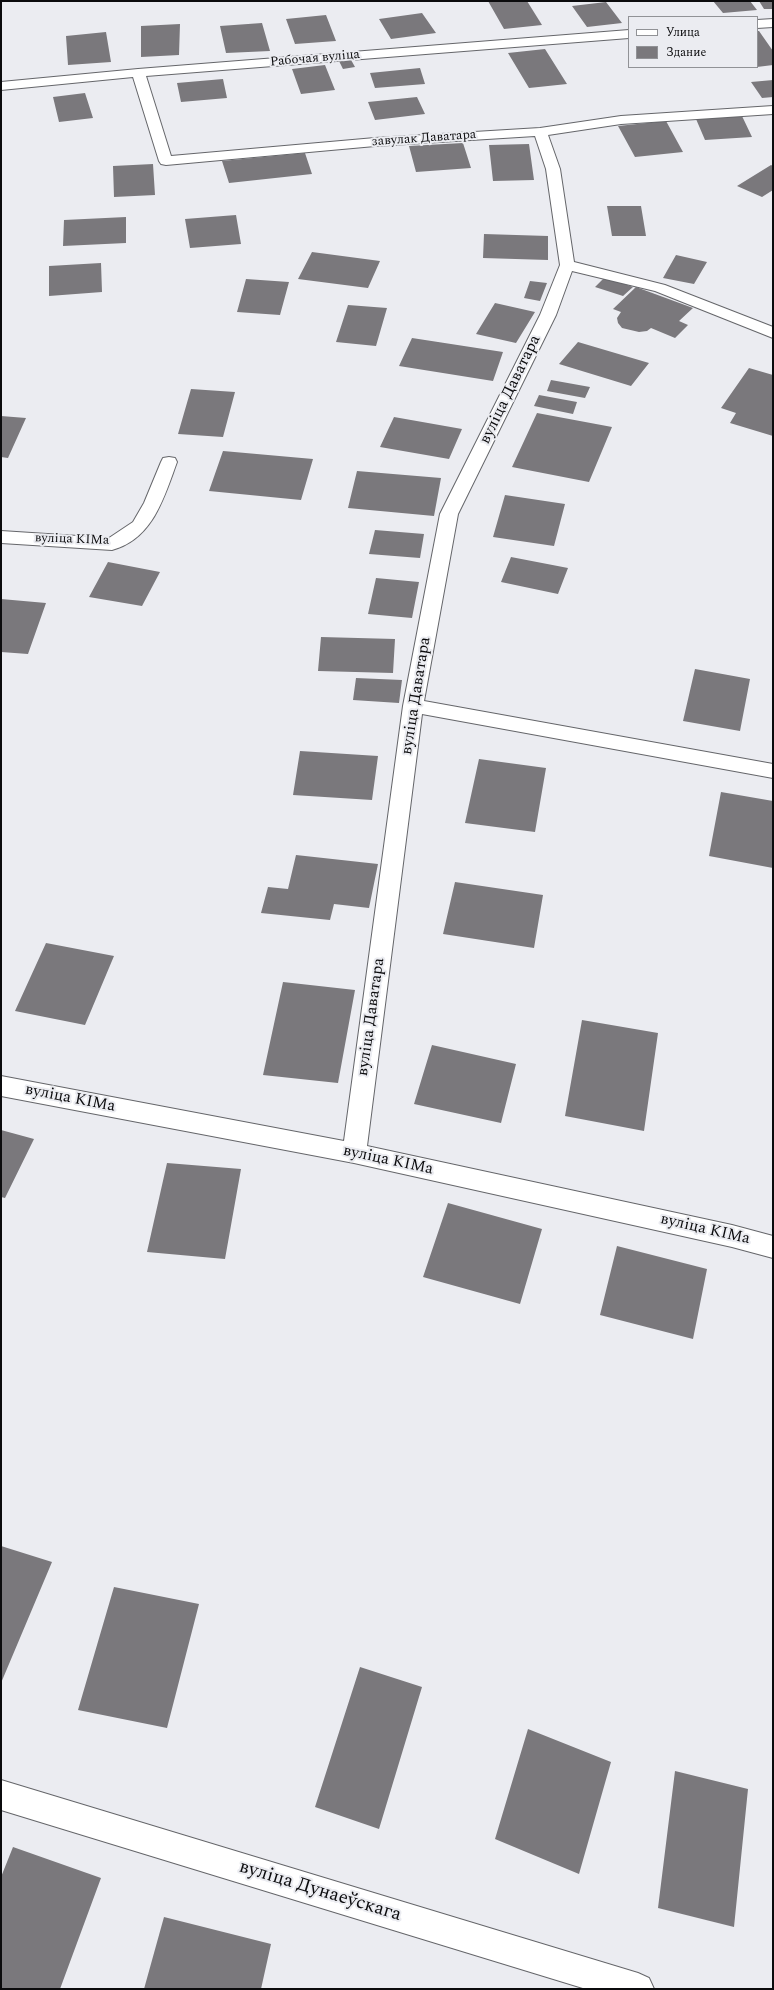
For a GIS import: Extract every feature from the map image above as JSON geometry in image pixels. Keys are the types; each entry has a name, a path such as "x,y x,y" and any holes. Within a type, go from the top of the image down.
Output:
{"street":[{"path":"758,24 773,23"},
{"name":"Рабочая вуліца","path":"1,86 138,73 628,34"},
{"name":"завулак Даватара","path":"138,73 166,161 376,142 540,132 621,120 773,110"},
{"path":"540,132 552,169 568,265 660,288 773,333"},
{"name":"вуліца Даватара","path":"354,1153 413,706 449,514 548,315 568,265"},
{"name":"вуліца КІМа","path":"1,537 112,544 140,526 153,504 169,462"},
{"path":"413,706 773,771"},
{"name":"вуліца КІМа","path":"1,1086 354,1153 732,1236 773,1247"},
{"name":"вуліца Дунаеўскага","path":"1,1795 638,1989"}],"building":[{"path":"488,1 527,1 542,25 504,29"},
{"path":"713,1 750,1 757,10 723,13"},
{"path":"759,1 773,1 773,9 764,9"},
{"path":"606,2 622,23 587,27 572,6"},
{"path":"422,13 436,33 391,39 379,19"},
{"path":"326,15 336,41 295,44 286,19"},
{"path":"262,23 270,51 226,53 220,26"},
{"path":"180,24 179,55 141,57 141,26"},
{"path":"758,31 773,51 773,65 758,67"},
{"path":"106,32 111,62 68,65 66,36"},
{"path":"545,49 567,84 529,88 508,53"},
{"path":"350,58 355,67 343,69 338,59"},
{"path":"325,65 335,90 301,94 292,69"},
{"path":"420,68 425,84 375,88 370,73"},
{"path":"223,79 227,98 181,102 177,83"},
{"path":"773,80 773,97 762,98 751,82"},
{"path":"85,93 93,118 59,122 53,97"},
{"path":"417,97 425,114 375,120 368,102"},
{"path":"742,116 752,137 705,140 696,119"},
{"path":"666,121 683,152 635,157 618,126"},
{"path":"463,143 471,168 416,172 409,146"},
{"path":"529,144 534,180 493,181 489,145"},
{"path":"305,153 312,174 229,183 222,161"},
{"path":"153,164 155,195 114,197 113,166"},
{"path":"771,165 773,166 773,190 762,197 737,186"},
{"path":"607,206 641,206 646,236 612,236"},
{"path":"236,215 241,244 190,248 185,219"},
{"path":"126,217 126,243 63,246 64,220"},
{"path":"484,234 548,236 548,260 483,258"},
{"path":"312,252 380,261 368,288 298,279"},
{"path":"676,255 707,262 694,284 663,278"},
{"path":"101,263 102,292 49,296 49,266"},
{"path":"605,277 633,287 623,296 595,287"},
{"path":"246,279 289,282 280,315 237,312"},
{"path":"530,281 547,283 540,301 524,298"},
{"path":"636,287 693,308 679,321 688,325 675,338 651,328 647,331 639,332 622,328 618,323 617,318 621,312 613,309"},
{"path":"495,303 535,312 516,343 476,334"},
{"path":"348,305 387,308 376,346 336,342"},
{"path":"412,338 503,352 493,381 399,366"},
{"path":"578,342 649,363 631,386 559,364"},
{"path":"749,368 773,375 773,436 730,423 736,413 721,408"},
{"path":"551,380 590,387 585,398 547,391"},
{"path":"191,389 235,392 223,437 178,434"},
{"path":"539,395 577,402 573,414 534,406"},
{"path":"537,413 612,427 589,482 512,467"},
{"path":"1,416 26,418 8,458 1,457"},
{"path":"394,417 462,429 449,459 380,447"},
{"path":"223,451 313,459 301,500 209,491"},
{"path":"357,471 441,478 434,516 348,508"},
{"path":"505,495 565,504 554,546 493,537"},
{"path":"375,530 424,534 420,558 369,554"},
{"path":"511,557 568,568 558,594 501,582"},
{"path":"108,562 160,572 142,606 89,597"},
{"path":"376,578 419,582 412,618 368,614"},
{"path":"1,599 46,603 28,654 1,652"},
{"path":"321,637 395,639 393,673 318,671"},
{"path":"695,669 750,679 740,731 683,721"},
{"path":"356,678 402,680 399,703 353,700"},
{"path":"300,751 378,756 372,800 293,795"},
{"path":"479,759 546,768 535,832 465,823"},
{"path":"721,792 773,801 773,868 709,856"},
{"path":"296,855 378,864 369,908 334,904 330,920 261,913 268,887 288,889"},
{"path":"455,882 543,895 534,948 443,934"},
{"path":"46,943 114,956 85,1025 15,1011"},
{"path":"283,982 355,990 338,1083 263,1075"},
{"path":"582,1020 658,1033 644,1131 565,1116"},
{"path":"432,1045 516,1064 501,1123 414,1104"},
{"path":"1,1130 34,1139 5,1198 1,1197"},
{"path":"167,1163 241,1169 225,1259 147,1252"},
{"path":"448,1203 542,1229 520,1304 423,1277"},
{"path":"617,1246 707,1269 693,1339 600,1315"},
{"path":"1,1546 52,1562 1,1683"},
{"path":"114,1587 199,1604 167,1728 78,1710"},
{"path":"360,1667 422,1687 379,1829 315,1807"},
{"path":"528,1729 611,1762 579,1874 495,1839"},
{"path":"675,1771 748,1789 734,1927 658,1908"},
{"path":"13,1847 101,1878 60,1989 1,1989 1,1877"},
{"path":"164,1917 271,1944 261,1989 144,1989"}]}
